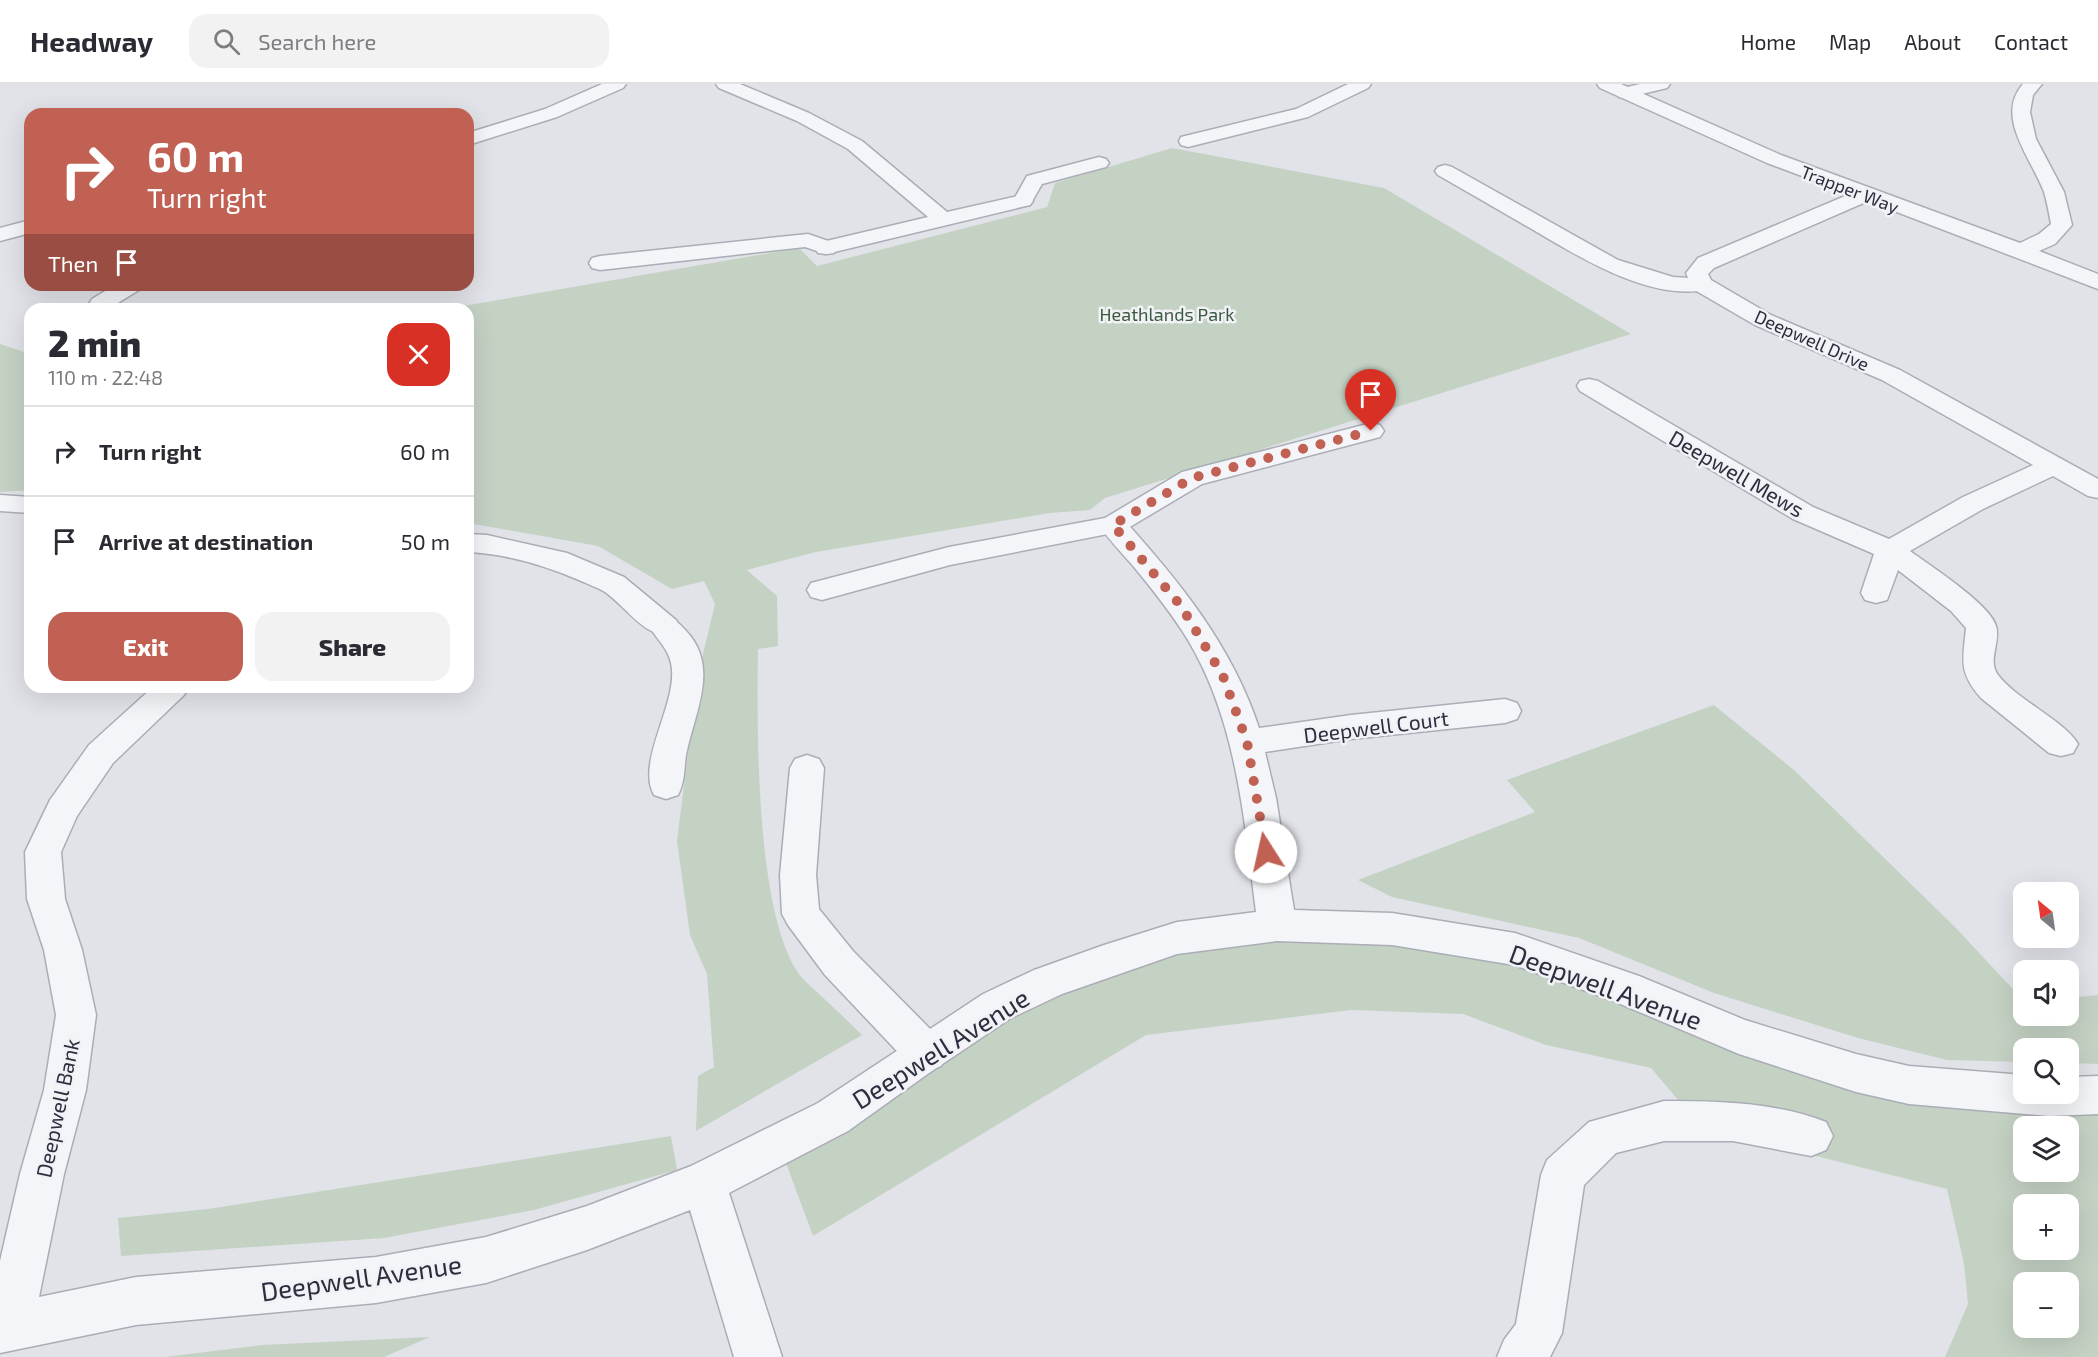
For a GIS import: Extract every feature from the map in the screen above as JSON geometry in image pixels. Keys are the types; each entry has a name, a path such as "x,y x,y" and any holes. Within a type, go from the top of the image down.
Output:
{"street":[{"path":"474,137 551,113 617,84"},
{"path":"725,84 803,117 855,144 943,219"},
{"path":"1188,141 1302,113 1362,84"},
{"name":"Trapper Way","path":"1606,84 1774,159 2098,282"},
{"path":"1625,93 1661,84"},
{"path":"2021,251 2047,239 2062,225 2054,192 2027,139 2021,112 2024,94 2033,84"},
{"path":"600,263 808,240 826,248 1023,201 1034,180 1099,163"},
{"path":"1445,171 1610,265 1671,284 1701,284 1697,273 1706,262 1865,195"},
{"path":"0,235 24,228"},
{"name":"Deepwell Drive","path":"1701,284 1763,320 1891,375 2098,490"},
{"path":"102,303 121,291"},
{"name":"Deepwell Mews","path":"1589,386 1803,513 1890,550 1962,604 1981,626 1978,660 1980,675 1997,694 2061,744"},
{"path":"822,590 949,556 1113,525 1192,478 1371,431"},
{"path":"1875,593 1890,550 1973,503 2054,465"},
{"path":"0,503 24,505"},
{"path":"1113,525 1181,606 1223,676 1247,742 1277,925"},
{"path":"474,543 487,544 557,560 614,584 665,627 682,646 688,664 688,684 674,735 666,786"},
{"name":"Deepwell Bank","path":"5,1327 65,1090 76,1016 63,950 46,899 43,852 62,810 101,754 167,693"},
{"name":"Deepwell Court","path":"1247,742 1351,727 1505,711"},
{"path":"807,768 798,875 801,914 839,963 926,1053"},
{"name":"Deepwell Avenue","path":"5,1327 136,1301 376,1281 486,1260 587,1228 704,1183 833,1117 997,1006 1048,982 1177,938 1277,925 1392,928 1515,949 1625,988 1739,1036 1856,1073 1909,1085 2049,1097 2098,1095"},
{"path":"1521,1357 1538,1333 1563,1175 1604,1136 1664,1121 1733,1121 1810,1136"},
{"path":"704,1183 758,1357"}],"green space":[{"name":"Heathlands Park","path":"1172,148 1384,188 1631,334 1105,498 1090,510 1050,513 816,552 747,570 777,596 778,646 758,649 759,770 766,864 774,908 785,945 799,974 862,1035 696,1131 698,1076 714,1067 707,974 690,935 677,841 698,675 715,604 704,581 672,589 598,546 474,524 474,304 799,248 817,266 1047,207 1055,183"},
{"path":"0,344 24,352 24,490 0,492"},
{"path":"1714,705 1794,770 1956,928 2013,989 2013,1026 2079,1026 2079,997 2098,995 2098,1064 2079,1063 2079,1038 2013,1038 2013,1062 1947,1060 1858,1038 1714,993 1579,938 1392,897 1358,880 1535,812 1507,780"},
{"path":"1277,925 1515,949 1909,1085 2013,1094 2013,1104 2079,1104 2079,1096 2098,1095 2098,1357 1945,1357 1968,1304 1964,1264 1947,1189 1701,1127 1651,1068 1546,1045 1463,1014 1351,1010 1146,1035 813,1236 779,1144 1048,982"},
{"path":"671,1136 677,1170 534,1210 384,1238 121,1256 118,1218 208,1209"},
{"path":"430,1337 384,1357 165,1357 262,1345"}],"route":[{"path":"1266,852 1247,742 1223,676 1181,606 1113,525 1192,478 1371,431"}]}
